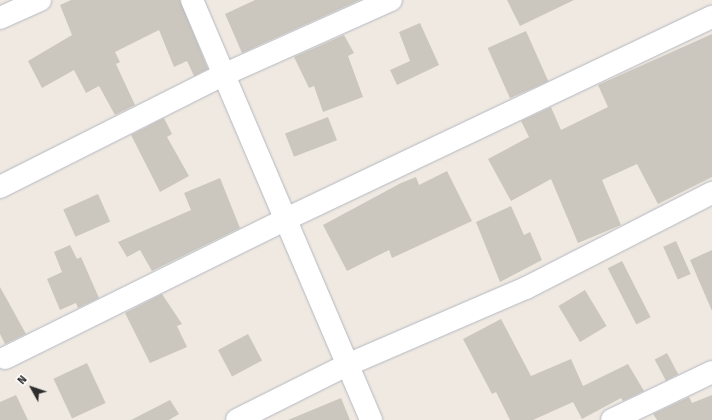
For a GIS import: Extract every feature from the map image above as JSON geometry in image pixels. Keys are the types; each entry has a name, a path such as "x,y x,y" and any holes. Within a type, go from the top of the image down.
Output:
{"street":[{"path":"0,18 40,0"},
{"path":"192,0 284,220 371,420"},
{"path":"0,188 223,75 391,0"},
{"path":"5,358 284,220 712,17"},
{"path":"237,420 347,365 526,288 712,193"},
{"path":"612,420 712,372"}],"building":[{"path":"71,0 180,0 208,69 194,76 187,61 174,67 159,30 115,52 120,62 116,64 135,105 115,115 99,86 86,93 74,70 42,88 28,61 72,35 60,5"},
{"path":"255,0 360,0 242,53 225,14"},
{"path":"507,0 574,0 520,26"},
{"path":"420,23 439,65 397,85 390,70 410,61 399,32"},
{"path":"526,31 548,81 510,98 488,48"},
{"path":"712,34 712,177 658,204 637,164 602,180 621,225 578,243 551,179 511,201 488,159 529,137 521,121 551,107 561,130 608,107 598,85"},
{"path":"344,35 354,53 348,56 363,97 323,112 314,86 309,88 294,57"},
{"path":"328,117 337,140 294,157 285,133"},
{"path":"164,118 172,134 167,137 189,176 160,192 131,135"},
{"path":"447,171 472,221 392,258 389,250 347,271 323,225 401,183 416,177 419,185"},
{"path":"220,178 240,228 152,271 140,250 127,257 118,242 191,210 184,193"},
{"path":"98,194 110,221 75,237 63,209"},
{"path":"511,206 524,235 530,232 542,260 500,282 476,222"},
{"path":"676,241 691,274 678,280 663,247"},
{"path":"70,245 77,259 81,257 99,298 78,308 76,303 60,310 47,279 62,272 54,252"},
{"path":"712,250 712,311 690,260"},
{"path":"622,261 651,317 636,324 608,268"},
{"path":"0,287 26,334 5,344 0,334"},
{"path":"585,290 607,326 580,342 558,306"},
{"path":"162,294 182,324 177,326 187,347 150,363 125,313"},
{"path":"501,319 531,376 571,359 583,386 628,364 644,391 623,401 621,398 582,419 573,402 533,420 510,420 496,392 492,394 463,339"},
{"path":"248,334 262,360 232,376 218,350"},
{"path":"667,353 678,374 666,381 655,360"},
{"path":"87,363 106,403 72,419 53,379"},
{"path":"16,395 28,420 0,420 0,402"},
{"path":"712,395 712,420 657,420 653,414 689,397 692,403"},
{"path":"341,398 350,420 288,420"},
{"path":"170,400 179,414 169,420 131,420"}]}
